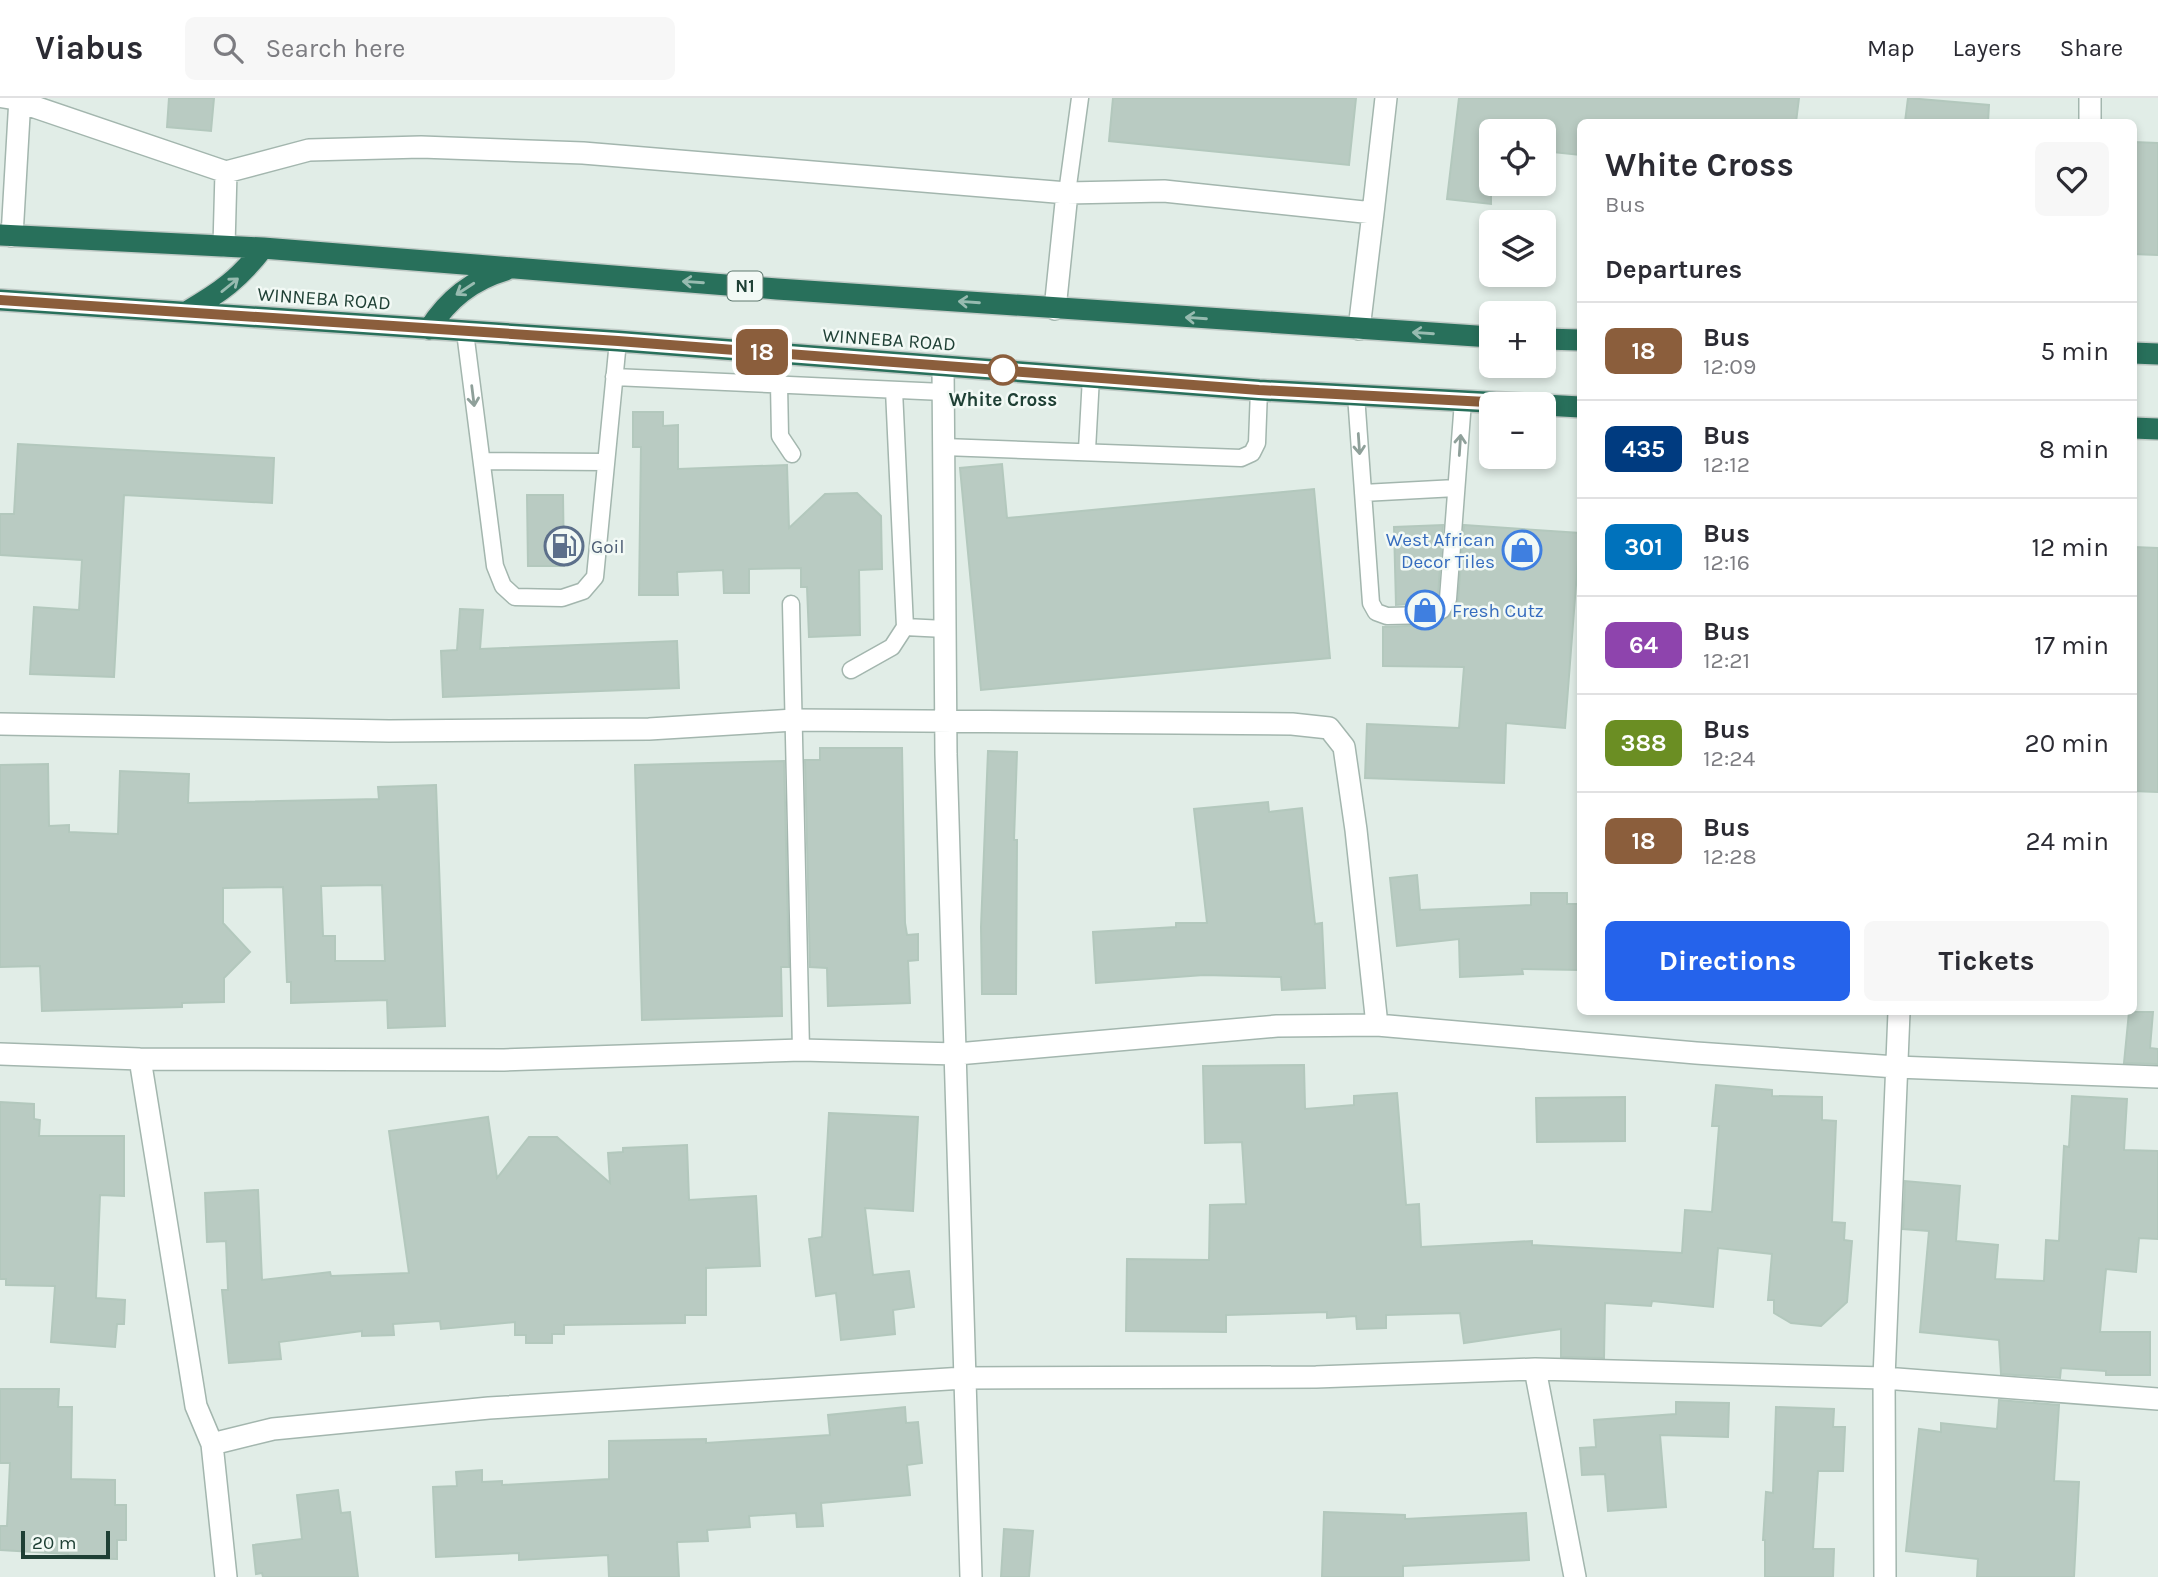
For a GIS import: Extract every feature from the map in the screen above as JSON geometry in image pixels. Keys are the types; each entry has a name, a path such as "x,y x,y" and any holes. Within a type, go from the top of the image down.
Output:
{"highway":[{"name":"N1","path":"6,235 262,248 1055,309 1479,336"},
{"path":"188,311 225,290 243,274 262,248"},
{"path":"429,329 456,295 486,276 515,268"},
{"name":"WINNEBA ROAD","path":"0,300 618,341 1259,390 1479,402"},
{"path":"1556,339 1577,340"},
{"path":"2137,353 2158,354"},
{"path":"1556,406 1577,407"},
{"path":"2137,428 2158,429"}],"street":[{"path":"1359,329 1386,98"},
{"path":"2085,99 2089,119"},
{"path":"6,235 13,100 226,172 309,150 421,147 583,153 1067,192 1164,191 1373,213"},
{"path":"224,246 226,172"},
{"path":"1055,309 1067,192"},
{"path":"943,366 948,724 946,754 971,1577"},
{"path":"0,724 389,731 649,729 794,720 948,724 1292,724 1329,728 1344,747 1356,830 1377,1025"},
{"path":"1885,1577 1884,1378 1899,1015"},
{"path":"0,1054 140,1059 504,1060 801,1050 957,1054 1277,1026 1377,1025 1696,1053 1896,1067 2158,1077"},
{"path":"140,1059 196,1406 212,1444 226,1577"},
{"path":"212,1444 273,1430 489,1408 964,1378 1316,1377 1535,1369 1884,1378 2158,1399"},
{"path":"1535,1369 1575,1577"}],"lane":[{"path":"1067,192 1080,98"},
{"path":"465,332 495,566 503,586 515,597 562,598 583,592 595,577 618,341"},
{"path":"614,377 943,392"},
{"path":"1087,450 1091,377"},
{"path":"779,384 780,436 792,454"},
{"path":"851,670 892,647 905,627 894,390"},
{"path":"944,447 1087,450 1241,458 1252,453 1257,443 1259,390"},
{"path":"1356,394 1371,603 1376,612 1387,616 1432,615 1442,610 1448,599 1463,401"},
{"path":"482,461 606,462"},
{"path":"1363,493 1456,488"},
{"path":"791,604 801,1050"},
{"path":"905,627 945,629"}],"building":[{"path":"169,98 214,98 211,131 167,127"},
{"path":"1113,98 1356,98 1349,165 1109,141"},
{"path":"1459,98 1799,98 1796,119 1577,119 1577,155 1556,152 1556,119 1479,119 1479,196 1491,196 1491,204 1447,199"},
{"path":"1908,98 1989,105 1988,119 1905,119"},
{"path":"2137,142 2158,143 2158,255 2137,254"},
{"path":"633,412 663,412 663,426 678,425 678,469 787,465 789,528 825,494 857,493 881,516 882,569 859,570 860,635 809,637 807,587 801,587 801,568 749,569 749,593 724,593 723,570 677,572 678,595 639,595 641,447 633,447"},
{"path":"18,444 274,458 272,503 124,495 114,677 30,674 34,607 79,610 82,560 0,555 0,514 14,514"},
{"path":"1002,464 1007,518 1314,489 1330,658 981,690 960,468"},
{"path":"527,495 563,495 564,566 528,566"},
{"path":"1443,525 1438,596 1434,602 1396,605 1394,527"},
{"path":"1464,525 1577,533 1577,572 1565,728 1506,723 1504,783 1365,778 1367,724 1459,728 1464,667 1383,666 1383,627 1432,625 1451,615 1458,600"},
{"path":"2137,547 2158,548 2158,792 2137,791"},
{"path":"460,609 483,610 480,649 677,641 679,688 443,697 441,651 457,650"},
{"path":"820,748 902,748 905,923 907,935 918,934 918,960 908,961 910,1003 828,1006 827,968 810,967 805,760 820,760"},
{"path":"988,751 1017,752 1014,840 1017,840 1016,994 982,994 981,927"},
{"path":"784,761 789,967 781,967 782,1016 642,1020 635,765"},
{"path":"48,764 49,826 69,825 69,832 118,834 120,771 189,774 188,803 379,799 378,787 436,785 445,1026 388,1028 387,1000 291,1003 291,982 287,982 283,887 223,888 223,923 250,952 224,978 224,1002 182,1003 182,1007 42,1011 40,966 0,967 0,765","holes":["382,885 385,961 335,961 335,936 323,936 321,886"]},
{"path":"1268,802 1269,812 1302,808 1315,924 1322,923 1325,988 1282,990 1281,977 1204,975 1096,983 1093,932 1176,927 1176,923 1207,923 1194,809"},
{"path":"1417,875 1420,910 1531,905 1531,893 1567,893 1567,904 1577,904 1577,970 1522,969 1523,974 1460,977 1459,939 1397,946 1390,878"},
{"path":"2153,1012 2150,1048 2158,1049 2158,1064 2124,1063 2129,1015"},
{"path":"1304,1065 1305,1109 1354,1105 1354,1096 1397,1093 1406,1205 1419,1204 1421,1247 1532,1241 1532,1245 1682,1253 1685,1210 1712,1212 1719,1126 1712,1126 1716,1085 1772,1090 1772,1096 1822,1097 1822,1120 1836,1121 1832,1222 1845,1223 1844,1240 1852,1241 1847,1302 1821,1326 1791,1323 1774,1313 1774,1300 1768,1300 1772,1254 1718,1248 1713,1307 1652,1301 1651,1306 1605,1303 1604,1358 1561,1357 1561,1329 1464,1343 1460,1313 1386,1315 1386,1328 1357,1329 1356,1316 1327,1318 1327,1312 1226,1315 1226,1332 1126,1331 1127,1259 1209,1260 1210,1205 1246,1204 1242,1142 1205,1143 1203,1066"},
{"path":"2072,1096 2127,1099 2124,1150 2158,1151 2158,1239 2139,1238 2136,1272 2106,1269 2100,1332 2150,1332 2150,1375 2106,1375 2106,1371 2061,1368 2060,1378 2001,1374 1999,1340 1920,1332 1929,1231 1903,1229 1905,1181 1960,1186 1956,1241 1998,1245 1995,1279 2044,1281 2046,1240 2059,1241 2064,1146 2069,1147"},
{"path":"1625,1097 1625,1141 1537,1142 1536,1098"},
{"path":"0,1102 34,1104 34,1119 40,1120 39,1136 124,1136 124,1196 100,1195 96,1298 125,1300 124,1324 117,1324 115,1347 51,1342 55,1286 6,1285 6,1279 0,1279"},
{"path":"829,1113 918,1117 913,1211 865,1208 873,1275 909,1271 914,1307 893,1310 895,1334 841,1340 836,1293 816,1296 809,1239 822,1237"},
{"path":"488,1117 497,1178 529,1137 557,1137 610,1183 608,1153 623,1152 623,1148 687,1145 689,1200 756,1196 760,1266 706,1268 706,1315 685,1315 685,1323 564,1325 564,1334 552,1334 552,1343 526,1343 526,1335 515,1335 515,1322 441,1329 440,1321 393,1324 394,1335 362,1336 362,1331 279,1342 281,1359 229,1363 222,1290 228,1290 226,1241 207,1242 205,1193 258,1190 262,1280 330,1272 331,1276 409,1273 389,1131"},
{"path":"0,1389 59,1389 58,1407 72,1407 71,1479 115,1480 115,1505 126,1505 126,1540 117,1540 117,1559 68,1558 68,1554 0,1550 0,1526 7,1526 10,1463 0,1463"},
{"path":"1999,1400 2059,1405 2054,1481 2079,1482 2074,1577 1977,1577 1978,1559 1906,1551 1919,1429 1941,1432 1941,1423 1997,1429"},
{"path":"1676,1402 1729,1403 1728,1437 1660,1435 1666,1507 1608,1511 1605,1474 1582,1475 1580,1448 1596,1447 1594,1420 1676,1414"},
{"path":"905,1407 906,1423 918,1422 922,1463 907,1465 910,1495 821,1503 823,1526 797,1527 796,1513 749,1516 750,1527 707,1530 708,1541 677,1542 679,1577 609,1577 608,1555 519,1560 519,1553 436,1557 433,1487 457,1486 456,1472 482,1470 482,1482 502,1481 502,1485 609,1479 609,1441 706,1439 706,1443 830,1435 828,1415"},
{"path":"1776,1407 1834,1409 1833,1427 1845,1427 1843,1471 1818,1471 1813,1549 1834,1549 1833,1577 1765,1577 1763,1540 1766,1492 1773,1493"},
{"path":"338,1490 341,1513 350,1512 358,1577 263,1577 262,1573 256,1574 253,1545 302,1539 297,1495"},
{"path":"1324,1512 1405,1515 1405,1519 1526,1513 1529,1560 1403,1566 1403,1577 1322,1577"},
{"path":"1004,1529 1033,1531 1029,1577 1001,1577"}],"bus line":[{"name":"18","path":"0,300 618,341 1259,390 1479,402"}],"place":[{"name":"White Cross","path":"1003,370"},
{"name":"Goil","path":"564,546"},
{"name":"West African Decor Tiles","path":"1522,550"},
{"name":"Fresh Cutz","path":"1425,610"}]}
